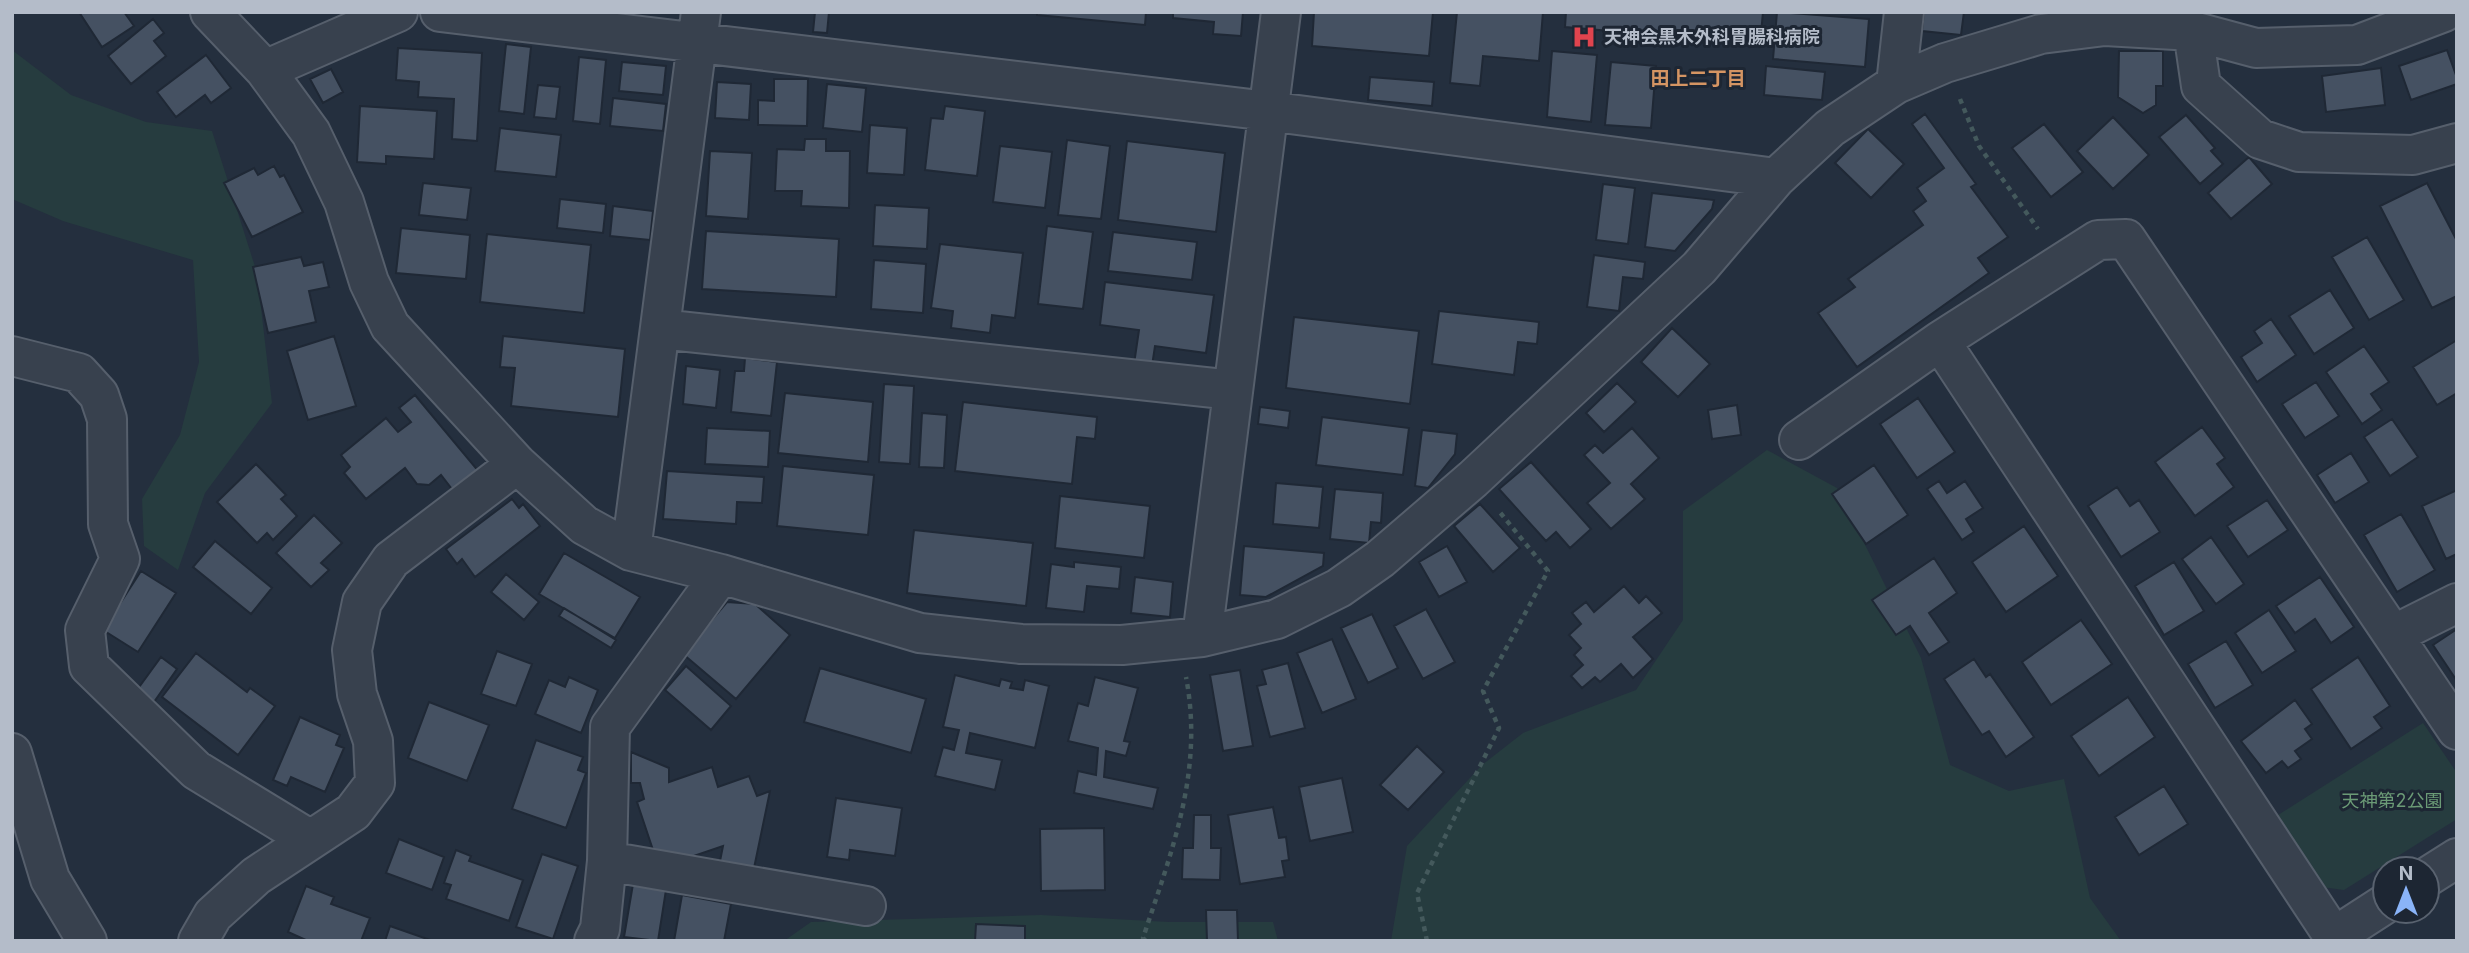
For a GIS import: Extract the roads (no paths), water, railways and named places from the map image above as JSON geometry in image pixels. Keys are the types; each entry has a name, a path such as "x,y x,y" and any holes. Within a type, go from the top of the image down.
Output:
{"street":[{"path":"210,12 265,70 311,133 344,202 369,282 390,326 517,464 584,525 631,551 721,574 920,633 1021,644 1122,645 1202,637 1277,619 1339,588 1380,559 1473,480 1699,268 1776,178 1830,128 1896,84 1945,63 2041,34 2105,26 2193,30 2256,48 2357,45 2444,12"},
{"path":"265,70 398,12"},
{"path":"440,12 699,27 1268,111 1776,178"},
{"path":"1202,637 1281,12"},
{"path":"1896,84 1904,12"},
{"path":"631,551 699,27"},
{"path":"2193,30 2201,86 2260,139 2299,152 2413,155 2457,143"},
{"path":"1799,440 1940,341 2098,240 2126,239 2457,730"},
{"path":"660,329 1233,390"},
{"path":"1940,341 2334,937 2371,913"},
{"path":"12,356 79,373 99,395 107,419 108,524 120,559 85,631 89,666 196,771 309,839"},
{"path":"198,941 213,915 221,907 256,876 353,812 374,783 373,741 357,694 352,650 362,602 391,560 517,464"},
{"path":"594,941 600,929 607,861 610,727 721,574"},
{"path":"2393,635 2457,603"},
{"path":"12,753 50,879 87,941"},
{"path":"2441,868 2457,858"},
{"path":"607,861 866,906"}],"place":[{"name":"天神会黒木外科胃腸科病院","path":"1584,37"}],"district":[{"name":"田上二丁目","path":"1698,78"}],"park label":[{"name":"天神第2公園","path":"2392,801"}]}
